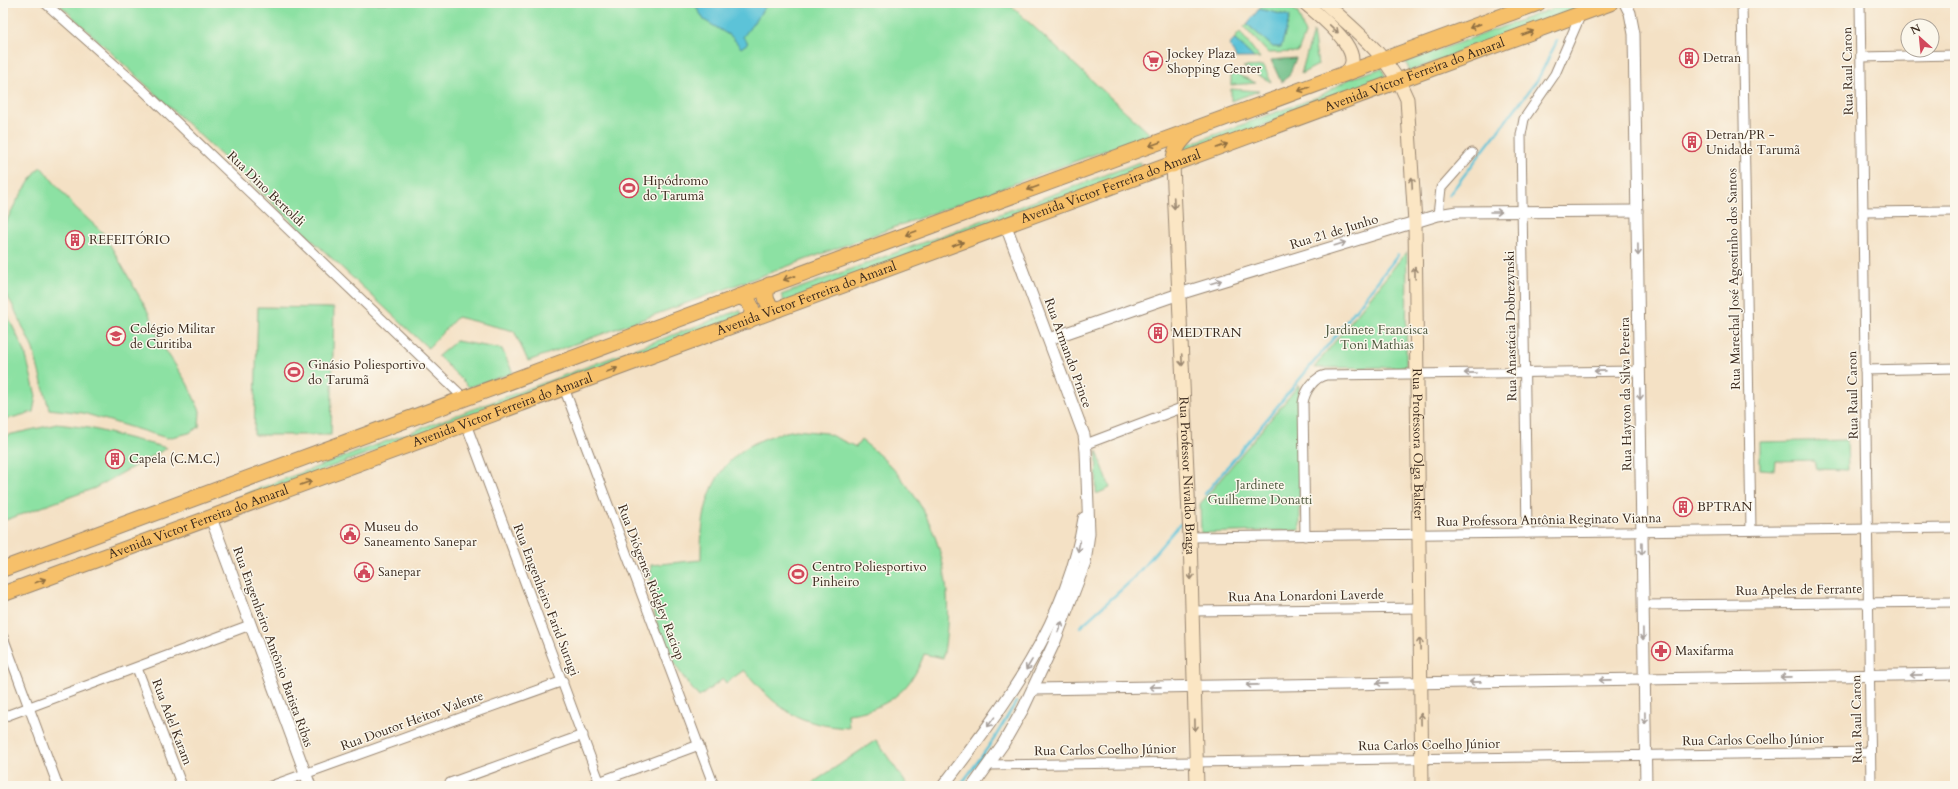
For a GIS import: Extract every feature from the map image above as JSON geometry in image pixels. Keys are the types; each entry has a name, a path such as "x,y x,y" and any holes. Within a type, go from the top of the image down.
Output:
{"highway":[{"name":"Avenida Victor Ferreira do Amaral","path":"3,569 1538,3"},
{"name":"Avenida Victor Ferreira do Amaral","path":"3,594 1610,3"},
{"path":"1172,164 1174,152 1178,144 1192,130"},
{"path":"769,286 766,293 767,301 771,306 778,309"},
{"path":"739,297 747,300 752,307 752,313 748,320"},
{"path":"162,510 158,517 158,524 162,530 168,534"},
{"path":"128,523 134,525 139,533 139,540 136,545"}],"main road":[{"path":"1305,3 1342,37 1349,46 1351,62 1347,70 1341,75"},
{"name":"Rua Professora Olga Balster","path":"1325,3 1384,59 1399,81 1407,99 1415,222 1422,786"},
{"name":"Rua Professor Nivaldo Braga","path":"1172,164 1190,537 1196,786"}],"street":[{"name":"Rua Dino Bertoldi","path":"45,3 143,90 464,398"},
{"name":"Rua Hayton da Silva Pereira","path":"1625,3 1630,13 1634,34 1646,786"},
{"name":"Rua Marechal José Agostinho dos Santos","path":"1742,3 1751,530"},
{"name":"Rua Raul Caron","path":"1860,3 1871,786"},
{"name":"Rua Anastácia Dobrezynski","path":"1527,533 1521,134 1524,119 1555,74 1581,14"},
{"path":"1861,57 1955,55"},
{"path":"1438,215 1441,188 1472,153"},
{"name":"Rua 21 de Junho","path":"1049,339 1179,294 1438,215 1457,212 1637,211"},
{"path":"1863,212 1955,211"},
{"name":"Rua Armando Prince","path":"973,786 1015,724 1034,689 1055,641 1085,563 1089,533 1086,444 1049,339 1006,226"},
{"path":"1865,370 1955,368"},
{"path":"1305,536 1303,399 1316,380 1326,375 1639,371"},
{"name":"Rua Diógenes Ridgley Raciop","path":"564,388 714,786"},
{"path":"1086,444 1184,407"},
{"name":"Rua Engenheiro Farid Surugi","path":"466,424 563,681 600,784"},
{"name":"Rua Armando Prince","path":"943,786 1014,690 1034,658 1073,567 1081,536 1087,493"},
{"name":"Rua Engenheiro Antônio Batista Ribas","path":"211,518 310,786"},
{"name":"Rua Professora Antônia Reginato Vianna","path":"1190,537 1955,528"},
{"name":"Rua Apeles de Ferrante","path":"1643,605 1955,602"},
{"name":"Rua Ana Lonardoni Laverde","path":"1192,611 1420,608"},
{"path":"3,717 250,625"},
{"path":"3,636 58,786"},
{"name":"Rua Adel Karam","path":"137,668 182,786"},
{"path":"1034,689 1955,674"},
{"name":"Rua Doutor Heitor Valente","path":"271,786 563,681"},
{"path":"450,783 582,735"},
{"path":"588,786 600,784 699,745"},
{"name":"Rua Carlos Coelho Júnior","path":"988,765 1870,752"}],"green space":[{"name":"Hipódromo do Tarumã","path":"58,3 1008,3 1150,134 528,361 514,331 457,317 428,348"},
{"path":"1263,3 1286,3 1298,13 1305,34 1298,52 1268,53 1244,27 1247,24 1273,47 1281,47 1290,16 1259,9"},
{"path":"1568,3 1595,3 1410,71 1406,62"},
{"path":"1240,32 1260,58 1254,58 1234,39"},
{"path":"1313,32 1318,65 1301,74"},
{"path":"1296,58 1289,76 1281,82 1271,60"},
{"path":"1264,66 1271,82 1243,67"},
{"path":"1382,68 1386,79 1180,157 1181,147 1320,96 1349,79"},
{"path":"1231,71 1256,83 1231,85"},
{"path":"1231,89 1259,91 1231,101"},
{"path":"1140,162 1143,170 785,303 781,295"},
{"path":"41,167 75,207 104,234 146,308 158,332 157,337 187,383 200,411 199,427 189,433 167,438 83,413 49,409 33,349 12,304 3,290 3,228 16,202 37,170"},
{"name":"Jardinete Francisca Toni Mathias","path":"1407,251 1406,367 1314,368"},
{"path":"3,306 25,352 36,396 33,412 3,420"},
{"name":"Ginásio Poliesportivo do Tarumã","path":"258,307 334,308 331,435 254,435"},
{"path":"740,310 743,316 246,498 244,494"},
{"path":"456,341 502,349 513,373 469,387 438,356"},
{"name":"Jardinete Guilherme Donatti","path":"1299,385 1300,530 1201,533 1200,504"},
{"path":"57,424 89,428 167,448 95,488 3,521 3,438 8,435"},
{"name":"Centro Poliesportivo Pinheiro","path":"796,430 826,433 856,447 861,440 886,461 906,485 923,510 935,537 943,565 947,595 947,626 943,658 924,654 919,667 905,688 886,703 862,712 848,714 849,728 815,723 789,712 767,695 744,670 726,683 723,679 699,697 677,668 656,620 651,584 651,565 701,560 705,512 711,492 720,474 733,458 749,446 770,436"},
{"path":"1847,440 1848,470 1816,469 1814,460 1775,461 1774,470 1760,469 1760,442"},
{"path":"1097,451 1110,488 1096,494"},
{"path":"876,740 908,786 808,786"}],"water":[{"path":"694,3 768,3 743,37 748,43 741,48 732,37 704,20"},
{"path":"1259,9 1290,16 1281,47 1273,47 1247,24"},
{"path":"1234,39 1254,58 1236,58 1230,45"}],"waterway":[{"path":"1449,195 1538,79 1557,41"},
{"path":"1205,494 1332,340 1398,255"},
{"path":"1080,627 1131,581 1180,524"},
{"path":"960,786 994,739 1016,702"}],"place":[{"name":"Detran","path":"1689,58"},
{"name":"Jockey Plaza Shopping Center","path":"1153,61"},
{"name":"Detran/PR - Unidade Tarumã","path":"1692,142"},
{"name":"Hipódromo do Tarumã","path":"629,188"},
{"name":"REFEITÓRIO","path":"75,240"},
{"name":"MEDTRAN","path":"1158,333"},
{"name":"Colégio Militar de Curitiba","path":"116,336"},
{"name":"Ginásio Poliesportivo do Tarumã","path":"294,372"},
{"name":"Capela (C.M.C.)","path":"115,459"},
{"name":"BPTRAN","path":"1683,507"},
{"name":"Museu do Saneamento Sanepar","path":"350,534"},
{"name":"Sanepar","path":"364,572"},
{"name":"Centro Poliesportivo Pinheiro","path":"798,574"},
{"name":"Maxifarma","path":"1661,651"}]}
